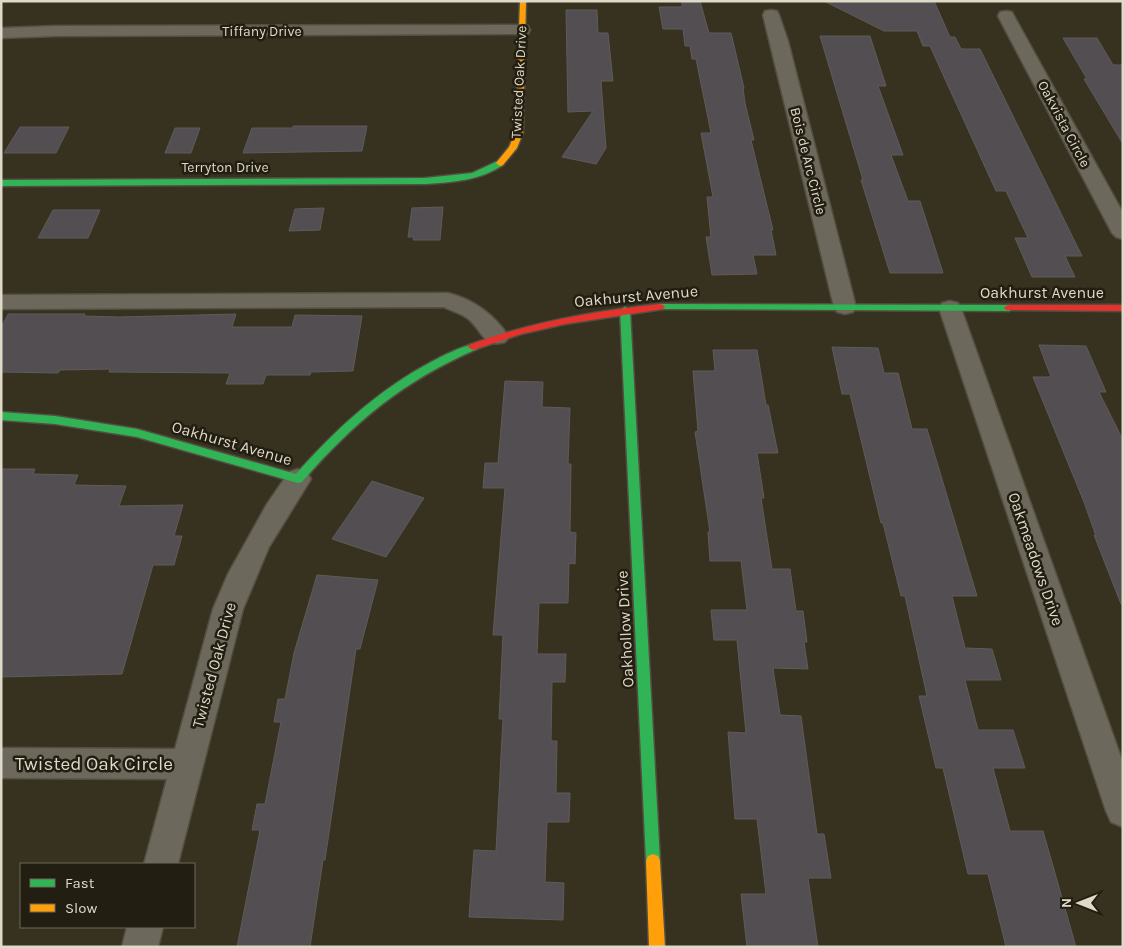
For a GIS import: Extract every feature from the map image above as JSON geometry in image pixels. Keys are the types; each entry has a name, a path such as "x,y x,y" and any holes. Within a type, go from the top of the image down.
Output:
{"street":[{"name":"Twisted Oak Drive","path":"450,179 486,173 510,155 515,146 519,132 523,1"},
{"name":"Bois de Arc Circle","path":"771,15 845,307"},
{"name":"Oakvista Circle","path":"1006,16 1123,233"},
{"name":"Tiffany Drive","path":"1,33 56,31 522,30"},
{"name":"Terryton Drive","path":"1,183 450,179"},
{"path":"1,302 448,300 475,313 497,337"},
{"name":"Oakhurst Avenue","path":"1,416 55,420 137,433 298,479 352,422 390,392 441,360 497,337 554,321 592,313 716,306 1123,308"},
{"name":"Oakmeadows Drive","path":"950,308 1123,811"},
{"name":"Oakhollow Drive","path":"625,310 657,947"},
{"name":"Twisted Oak Drive","path":"161,863 228,609 240,576 267,524 298,479"},
{"name":"Twisted Oak Circle","path":"1,763 187,764"},
{"path":"140,947 145,928"}],"building":[{"path":"682,1 700,1 709,33 731,33 754,140 751,140 773,230 771,230 776,255 753,255 757,274 712,275 706,237 711,237 707,197 713,197 701,133 711,133 696,59 692,59 690,46 685,46 683,29 663,29 659,7 682,7"},
{"path":"824,1 934,1 950,37 955,37 961,49 980,49 1082,256 1065,256 1075,277 1032,277 1015,238 1028,238 1006,191 996,191 930,46 923,46 917,31 884,31"},
{"path":"566,10 597,10 598,33 608,33 613,81 601,81 606,148 596,164 562,157 593,111 568,112"},
{"path":"820,36 870,36 886,86 878,86 903,155 891,155 908,201 920,201 943,273 890,273"},
{"path":"1063,38 1097,38 1113,65 1123,65 1123,144 1084,79 1087,79"},
{"path":"293,126 367,126 362,151 243,153 252,128 293,128"},
{"path":"20,127 69,127 56,153 4,153"},
{"path":"175,128 200,128 191,153 165,153"},
{"path":"443,207 440,240 413,240 414,237 408,237 412,208"},
{"path":"324,208 320,230 289,231 295,209"},
{"path":"53,210 100,210 88,238 38,238"},
{"path":"8,314 85,314 84,316 119,317 236,314 232,327 292,327 295,315 362,316 353,371 311,372 310,375 266,375 263,384 226,384 230,373 109,372 110,369 60,370 58,373 1,372 1,328"},
{"path":"1039,345 1086,346 1106,392 1099,392 1123,440 1123,604 1121,604 1094,535 1096,536 1084,502 1033,377 1051,377"},
{"path":"832,347 878,348 884,373 898,373 912,429 927,429 977,596 952,596 965,648 992,649 1001,680 965,680 978,730 1013,730 1025,768 993,768 1010,831 1043,831 1076,947 1006,947 988,874 968,874 943,768 936,768 919,696 927,696 905,596 901,596 883,523 881,523 850,394 842,394"},
{"path":"713,350 757,350 766,405 768,405 778,453 757,453 764,498 761,498 772,569 790,569 796,611 803,611 807,642 804,642 808,669 773,668 780,715 801,716 817,834 824,834 831,878 808,878 818,947 747,947 741,894 766,894 757,819 735,819 728,732 746,733 737,640 714,640 711,610 747,610 741,561 710,561 708,532 710,532 695,432 698,431 693,371 715,371"},
{"path":"505,381 543,382 542,407 570,408 568,464 571,464 570,532 576,533 575,564 569,563 568,603 539,603 537,654 566,654 565,682 552,682 551,741 557,741 556,793 570,793 569,822 547,822 545,882 564,883 563,920 469,917 474,850 496,851 503,719 499,719 503,635 493,635 505,488 483,488 485,463 498,463"},
{"path":"1,469 35,469 33,474 78,475 74,485 126,486 119,506 183,505 174,536 182,536 174,565 153,565 122,674 1,677"},
{"path":"372,481 424,498 386,557 332,539"},
{"path":"317,575 378,580 360,649 356,649 325,860 323,860 310,947 237,947 260,830 252,830 257,804 265,804 281,722 274,722 278,699 285,699 294,653"}],"traffic: fast":[{"path":"1,183 425,181 474,176 492,169 500,163"},
{"path":"660,307 1009,308"},
{"path":"625,310 653,861"},
{"path":"1,416 55,420 137,433 298,479 336,438 377,402 422,371 473,347"}],"traffic: slow":[{"path":"500,163 513,148 519,133 523,1"},
{"path":"653,861 657,947"}],"traffic: jam":[{"path":"473,347 541,326 612,313 660,307"},
{"path":"1009,308 1123,308"}]}
